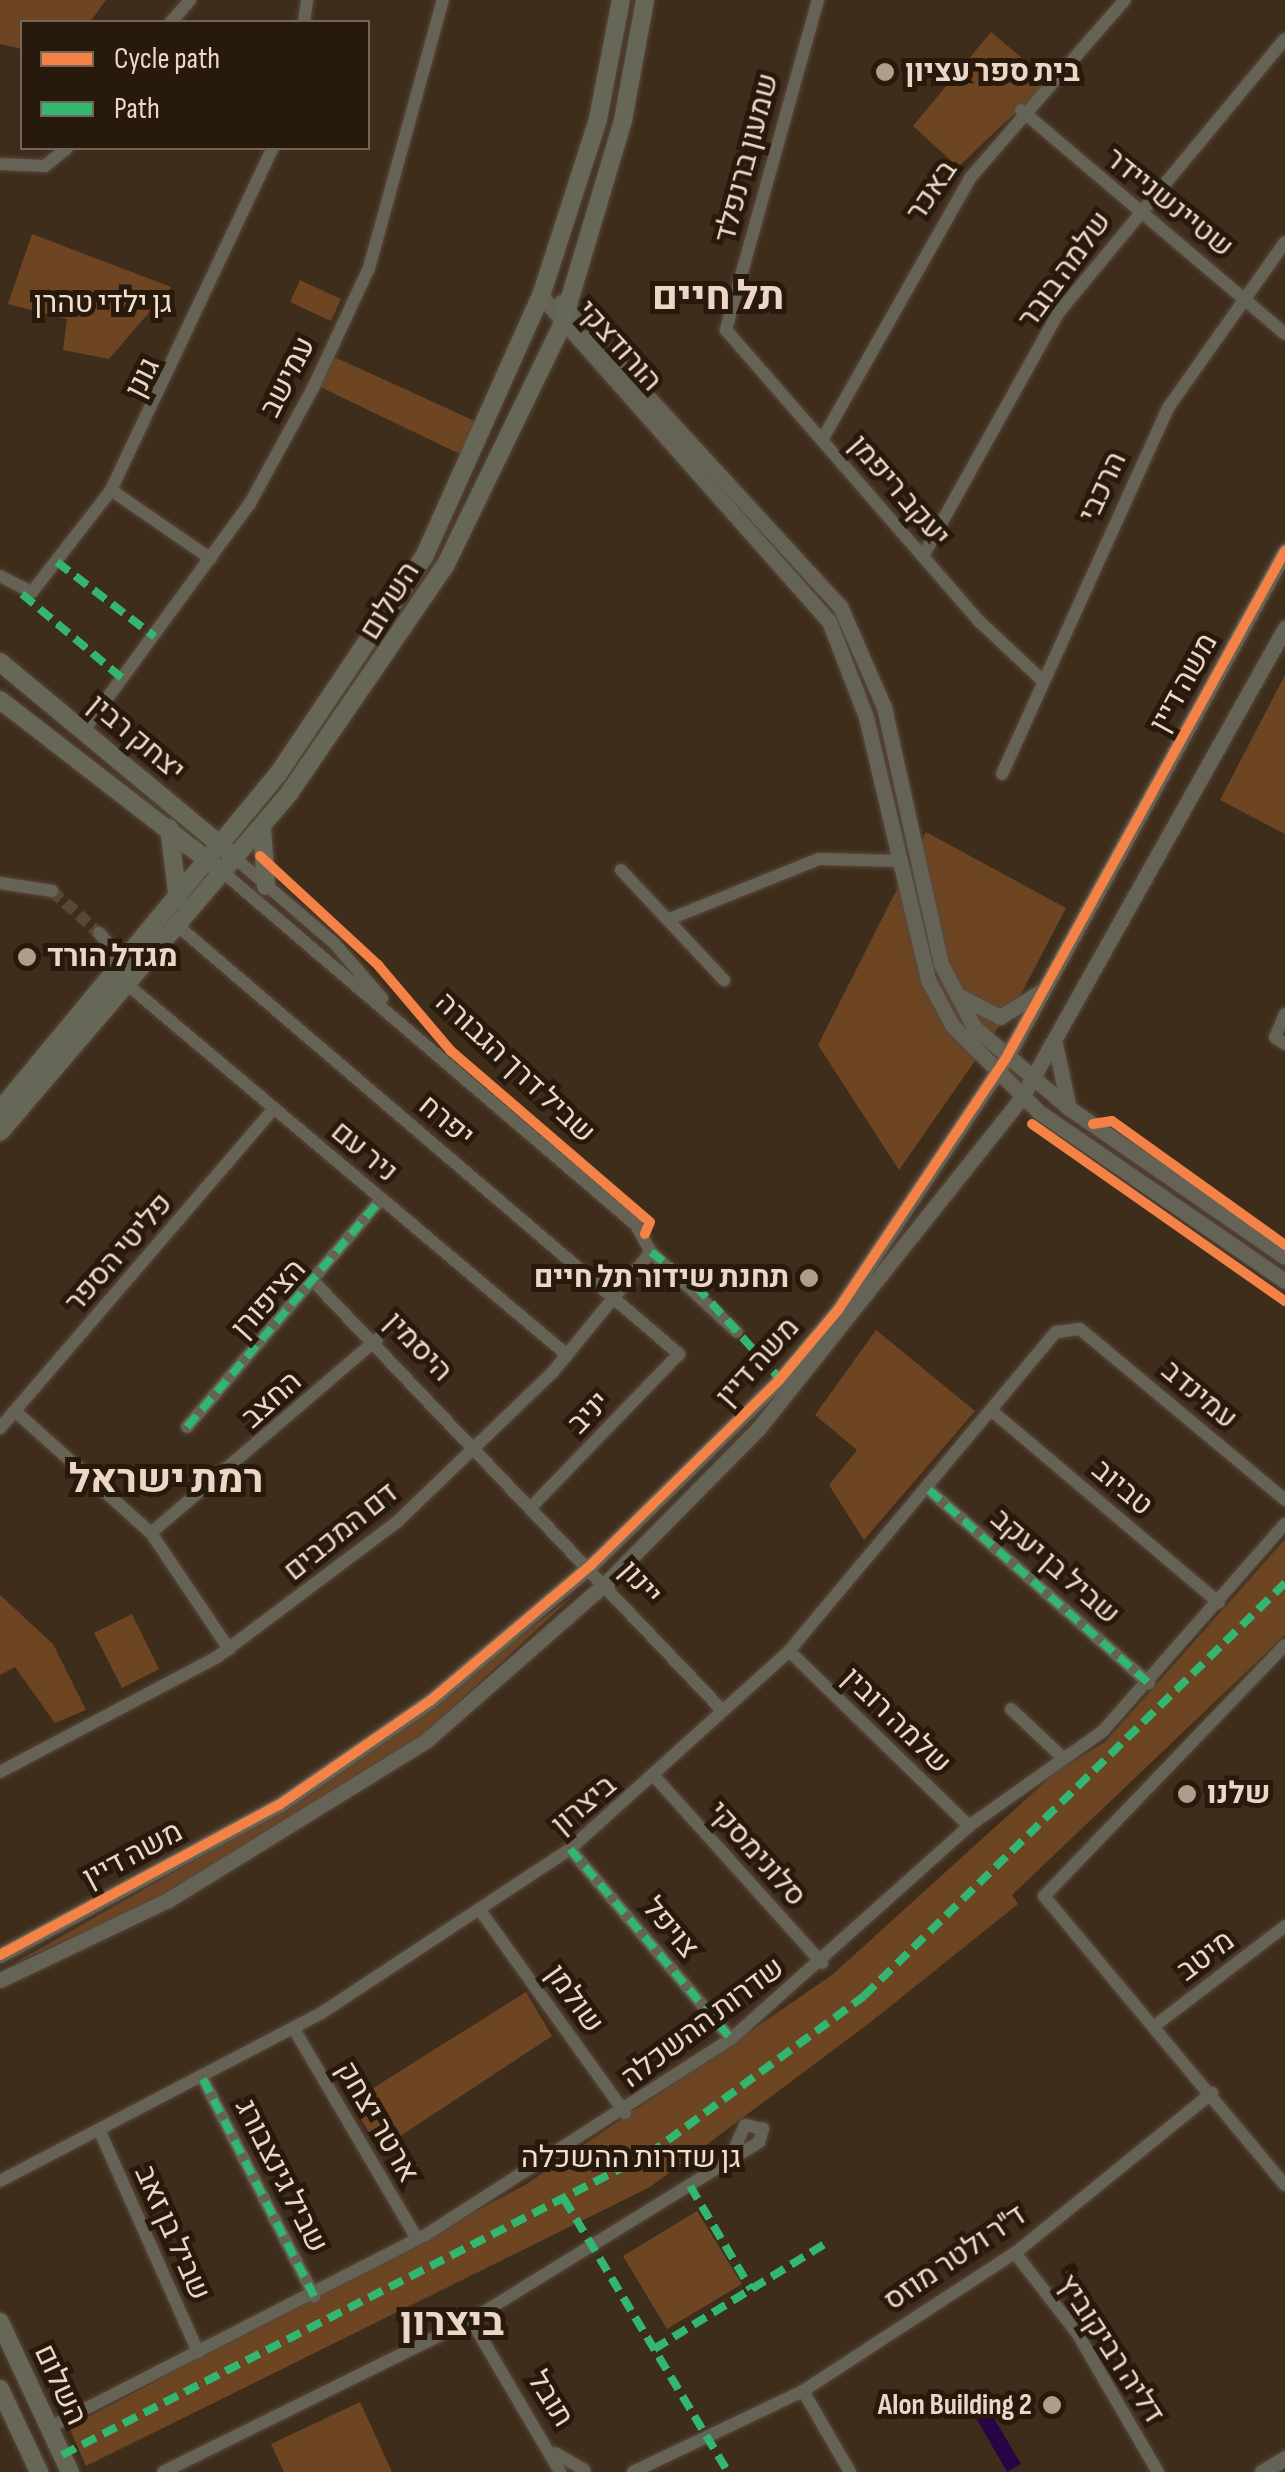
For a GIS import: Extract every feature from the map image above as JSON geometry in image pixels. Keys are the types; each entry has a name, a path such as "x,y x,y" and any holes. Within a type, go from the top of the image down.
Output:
{"main road":[{"name":"השלום","path":"0,1132 121,981 424,557 541,296 598,119 621,0"},
{"name":"השלום","path":"0,1110 121,981 179,927 224,874 446,564 562,326 623,120 644,0"},
{"name":"יצחק רבין","path":"0,662 236,858"},
{"name":"יצחק רבין","path":"0,700 169,827 224,874"},
{"path":"262,826 266,886"},
{"path":"169,827 178,898"},
{"name":"השלום","path":"0,2322 70,2472"},
{"name":"השלום","path":"0,2390 39,2472"}],"street":[{"path":"174,20 190,0"},
{"name":"עמישב","path":"84,730 250,503 369,268 444,0"},
{"name":"שמעון ברנפלד","path":"726,330 818,0"},
{"name":"באכר","path":"822,440 920,254 1021,110 1126,0"},
{"name":"שלמה בובר","path":"923,556 1059,312 1285,39"},
{"name":"שטיינשניידר","path":"1021,110 1285,334"},
{"path":"0,164 46,166 65,150"},
{"name":"גונן","path":"0,576 32,592 111,490 272,150"},
{"name":"הרכבי","path":"1002,774 1168,408 1285,242"},
{"name":"הורודצקי","path":"541,296 568,304 840,606 884,707 950,988 1006,1058 1070,1108 1285,1256"},
{"name":"הורודצקי","path":"541,296 562,326 829,622 852,668 928,980 994,1074 1022,1098 1285,1281"},
{"name":"יעקב ריפמן","path":"726,330 923,556 1042,679"},
{"path":"111,490 211,559"},
{"name":"משה דיין","path":"0,1955 360,1752 591,1566 838,1310 1006,1058 1285,550"},
{"name":"משה דיין","path":"0,1980 168,1900 354,1788 427,1740 607,1582 819,1358 1022,1098 1285,628"},
{"path":"236,858 346,954 392,1013"},
{"path":"672,918 820,860 900,861"},
{"path":"621,870 672,918 724,980"},
{"path":"224,874 392,1013 645,1234 651,1252 737,1332"},
{"path":"0,884 26,880 52,891"},
{"name":"יפרח","path":"179,927 679,1354"},
{"path":"99,933 114,950 121,981"},
{"name":"ניר עם","path":"121,981 567,1355"},
{"path":"950,988 1000,1017 1047,986"},
{"path":"1280,1040 1285,1014"},
{"path":"1055,1041 1070,1108"},
{"name":"פליטי הספר","path":"0,1428 274,1108"},
{"name":"הציפורן","path":"188,1427 317,1285 382,1199"},
{"name":"דם המכבים","path":"0,1772 229,1648 478,1448 618,1300 651,1252"},
{"name":"היסמין","path":"317,1285 377,1339 478,1448"},
{"name":"ביצרון","path":"0,2181 101,2134 294,2029 482,1914 570,1849 655,1778 722,1710 788,1652 928,1490 1056,1332 1080,1329"},
{"name":"עמינדב","path":"1080,1329 1285,1500"},
{"name":"החצב","path":"151,1533 377,1339"},
{"name":"יניב","path":"533,1506 679,1354"},
{"path":"15,1411 151,1533 229,1648"},
{"name":"טביוב","path":"992,1411 1219,1602"},
{"name":"יינון","path":"478,1448 607,1582 722,1710"},
{"name":"שביל בן יעקב","path":"928,1490 1150,1683"},
{"name":"שדרות ההשכלה","path":"50,2428 417,2240 625,2113 732,2039 822,1963 968,1826 1062,1757 1150,1683 1285,1524"},
{"path":"1285,1644 1044,1896 1157,2024 1285,2185"},
{"name":"שלמה רובין","path":"788,1652 968,1826"},
{"path":"1011,1709 1062,1757"},
{"name":"סלונימסקי","path":"655,1778 822,1963"},
{"name":"צויפל","path":"570,1849 732,2039"},
{"name":"שולמן","path":"482,1914 625,2113"},
{"name":"מיטב","path":"1157,2024 1285,1926"},
{"name":"ארטר יצחק","path":"294,2029 417,2240"},
{"name":"שביל גינצבורג","path":"202,2079 314,2296"},
{"name":"ד\"ר ולטר מוזס","path":"634,2472 709,2441 803,2391 1014,2252 1212,2093"},
{"name":"שביל בן זאב","path":"101,2134 198,2352"},
{"path":"163,2472 471,2320 733,2152"},
{"name":"'דליה רביקוביץ","path":"1014,2252 1076,2332 1158,2472"},
{"name":"תובל","path":"471,2320 555,2454 560,2472"},
{"path":"803,2391 850,2472"},
{"name":"תובל","path":"555,2454 585,2471"},
{"path":"1262,2472 1285,2458"}],"green space":[{"path":"0,0 106,0 91,20 20,20 20,49 0,44"},
{"path":"991,32 1049,81 958,167 913,126"},
{"name":"גן ילדי טהרן","path":"32,234 171,287 109,359 63,350 67,319 8,304"},
{"path":"300,280 341,299 331,321 290,302"},
{"path":"328,354 479,423 464,456 314,384"},
{"path":"1285,675 1285,834 1220,800"},
{"path":"926,832 1066,908 1020,996 899,1170 818,1045"},
{"path":"876,1330 975,1411 864,1540 829,1485 857,1450 815,1415"},
{"name":"גן שדרות ההשכלה","path":"1285,1539 1285,1635 1012,1895 1018,1904 872,2021 650,2187 86,2466 69,2427 525,2185 832,1975 1057,1771 1105,1742"},
{"path":"0,1595 53,1644 86,1710 55,1723 15,1667 0,1675"},
{"path":"574,1595 425,1733 166,1895 13,1964 307,1796"},
{"path":"132,1614 159,1669 122,1688 94,1633"},
{"path":"526,1992 552,2036 379,2150 351,2102"},
{"path":"697,2211 742,2284 667,2329 623,2256"},
{"path":"360,2402 392,2472 284,2472 271,2444"}],"shaded area":[{"path":"988,2408 1021,2464 1007,2472 975,2416"}],"tunnel":[{"path":"52,891 99,933"}],"marked path":[{"path":"57,562 155,637"},
{"path":"22,594 124,680"},
{"path":"187,1427 381,1199"},
{"path":"651,1252 696,1286 780,1379"},
{"path":"929,1490 1149,1683"},
{"path":"62,2455 649,2154 864,1996 1285,1583"},
{"path":"570,1849 731,2039"},
{"path":"203,2079 314,2296"},
{"path":"690,2186 751,2289"},
{"path":"564,2199 728,2472"},
{"path":"654,2349 828,2242"}],"cycle path":[{"path":"0,1955 279,1805 430,1701 591,1565 780,1379 838,1310 1006,1058 1285,551"},
{"name":"שביל דרך הגבורה","path":"260,856 378,965 451,1051 650,1222 645,1234"},
{"path":"1093,1124 1112,1121 1285,1245"},
{"path":"1032,1124 1285,1301"}],"place":[{"name":"בית ספר עציון","path":"885,72"},
{"name":"מגדל הורד","path":"27,957"},
{"name":"תחנת שידור תל חיים","path":"809,1278"},
{"name":"שלנו","path":"1187,1794"},
{"name":"Alon Building 2","path":"1052,2405"}],"district":[{"name":"תל חיים","path":"718,297"},
{"name":"רמת ישראל","path":"166,1480"},
{"name":"ביצרון","path":"452,2323"}]}
